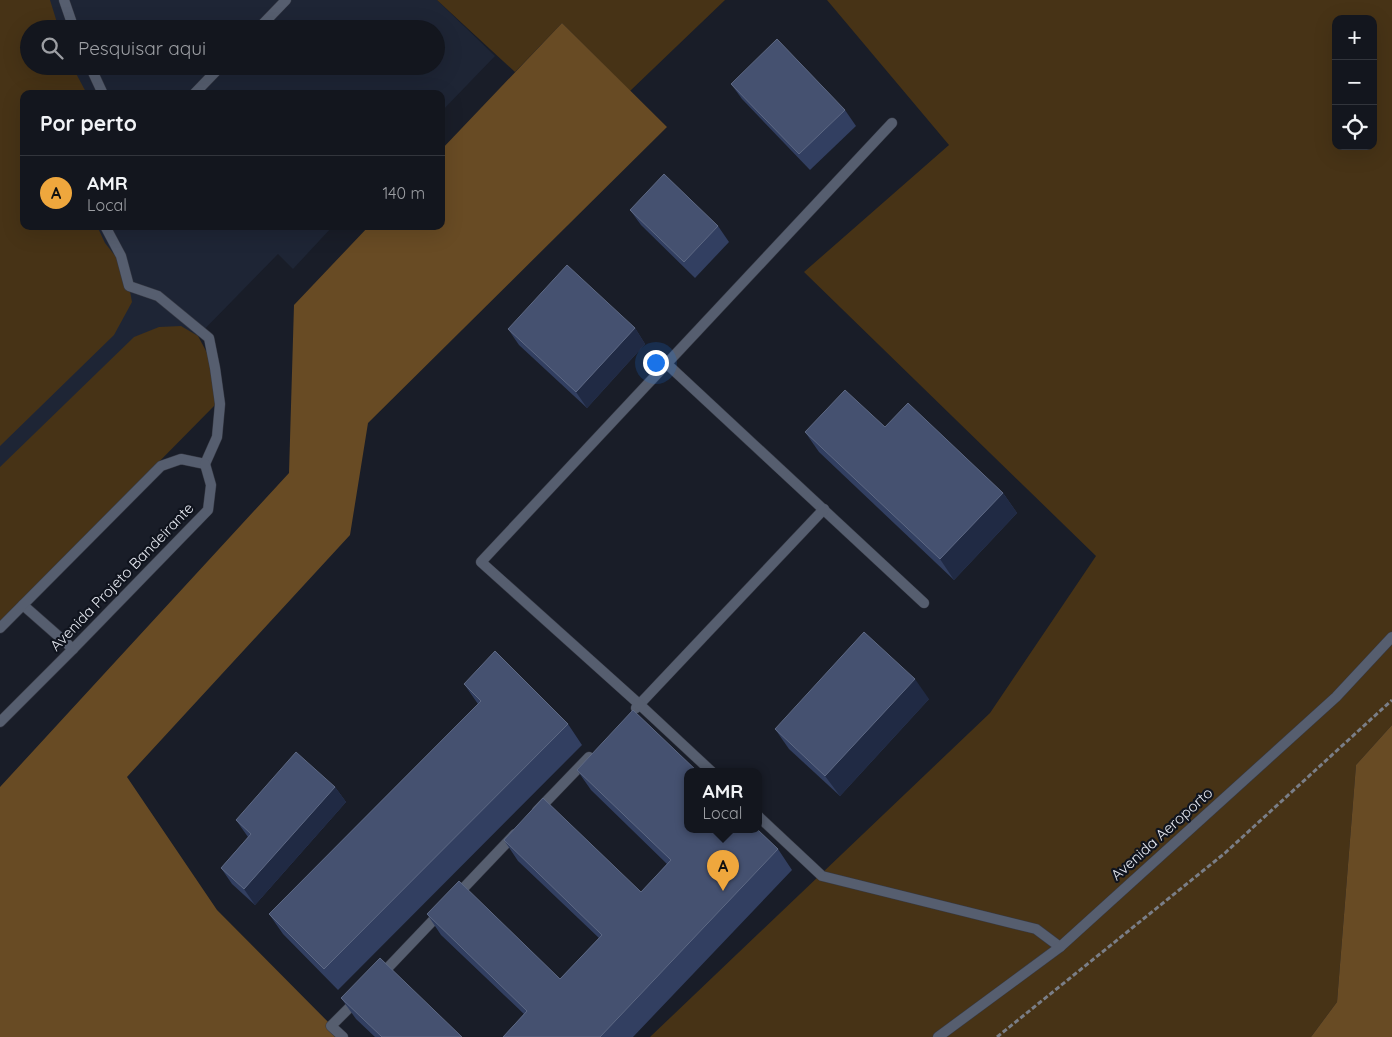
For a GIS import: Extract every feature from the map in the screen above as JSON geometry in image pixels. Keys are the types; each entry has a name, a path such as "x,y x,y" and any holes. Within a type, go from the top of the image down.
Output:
{"lane":[{"path":"64,0 71,20"},
{"path":"267,20 286,0"},
{"path":"94,75 100,90"},
{"path":"198,90 212,75"},
{"path":"708,768 481,562 892,122"},
{"path":"0,628 161,466 181,459 205,464 217,437 220,404 216,368 209,338 158,296 129,286 121,256 107,230"},
{"path":"667,364 924,604"},
{"name":"Avenida Projeto Bandeirante","path":"0,722 208,510 211,485 205,464"},
{"path":"626,719 824,509"},
{"path":"23,605 73,649"},
{"name":"Avenida Aeroporto","path":"938,1037 1060,947 1336,697 1392,637"},
{"path":"343,1037 331,1026 598,747"},
{"path":"762,820 822,876 1036,929 1060,947"}],"path":[{"path":"997,1037 1225,853 1392,700"}],"shaded area":[{"path":"0,0 437,0 495,56 445,108 445,90 20,90 20,230 329,230 293,269 278,254 192,342 0,605"},
{"path":"0,0 50,0 56,20 20,20 20,75 77,75 85,90 20,90 20,230 99,230 105,243 120,262 129,286 132,302 114,335 0,446"},
{"path":"437,0 725,0 630,91 562,23 515,72"},
{"path":"827,0 1392,0 1392,725 1356,765 1337,1002 1311,1037 650,1037 990,713 1096,556 804,272 949,145"},
{"path":"562,23 667,127 368,423 350,535 127,777 217,910 343,1037 0,1037 0,787 289,473 294,305 365,230 445,230 445,146"},
{"path":"181,326 198,336 217,375 216,404 0,623 0,467 134,337 159,327"},
{"path":"1392,725 1392,1037 1311,1037 1337,1002 1356,765"}],"building":[{"path":"777,39 845,110 799,154 731,84"},
{"path":"664,174 718,226 684,262 630,210"},
{"path":"567,265 635,328 576,392 508,329"},
{"path":"845,390 885,427 908,403 1003,493 940,559 805,432"},
{"path":"864,632 915,679 825,776 775,729"},
{"path":"495,651 568,724 324,969 269,914 481,701 464,684"},
{"path":"633,710 694,768 684,768 684,833 761,833 778,849 600,1037 503,1037 527,1011 427,914 459,881 560,979 602,935 504,840 543,798 641,892 671,860 577,770"},
{"path":"296,752 335,787 244,889 221,868 251,834 236,820"},
{"path":"380,958 462,1037 382,1037 341,998"}],"place":[{"name":"AMR","path":"723,891"}]}
